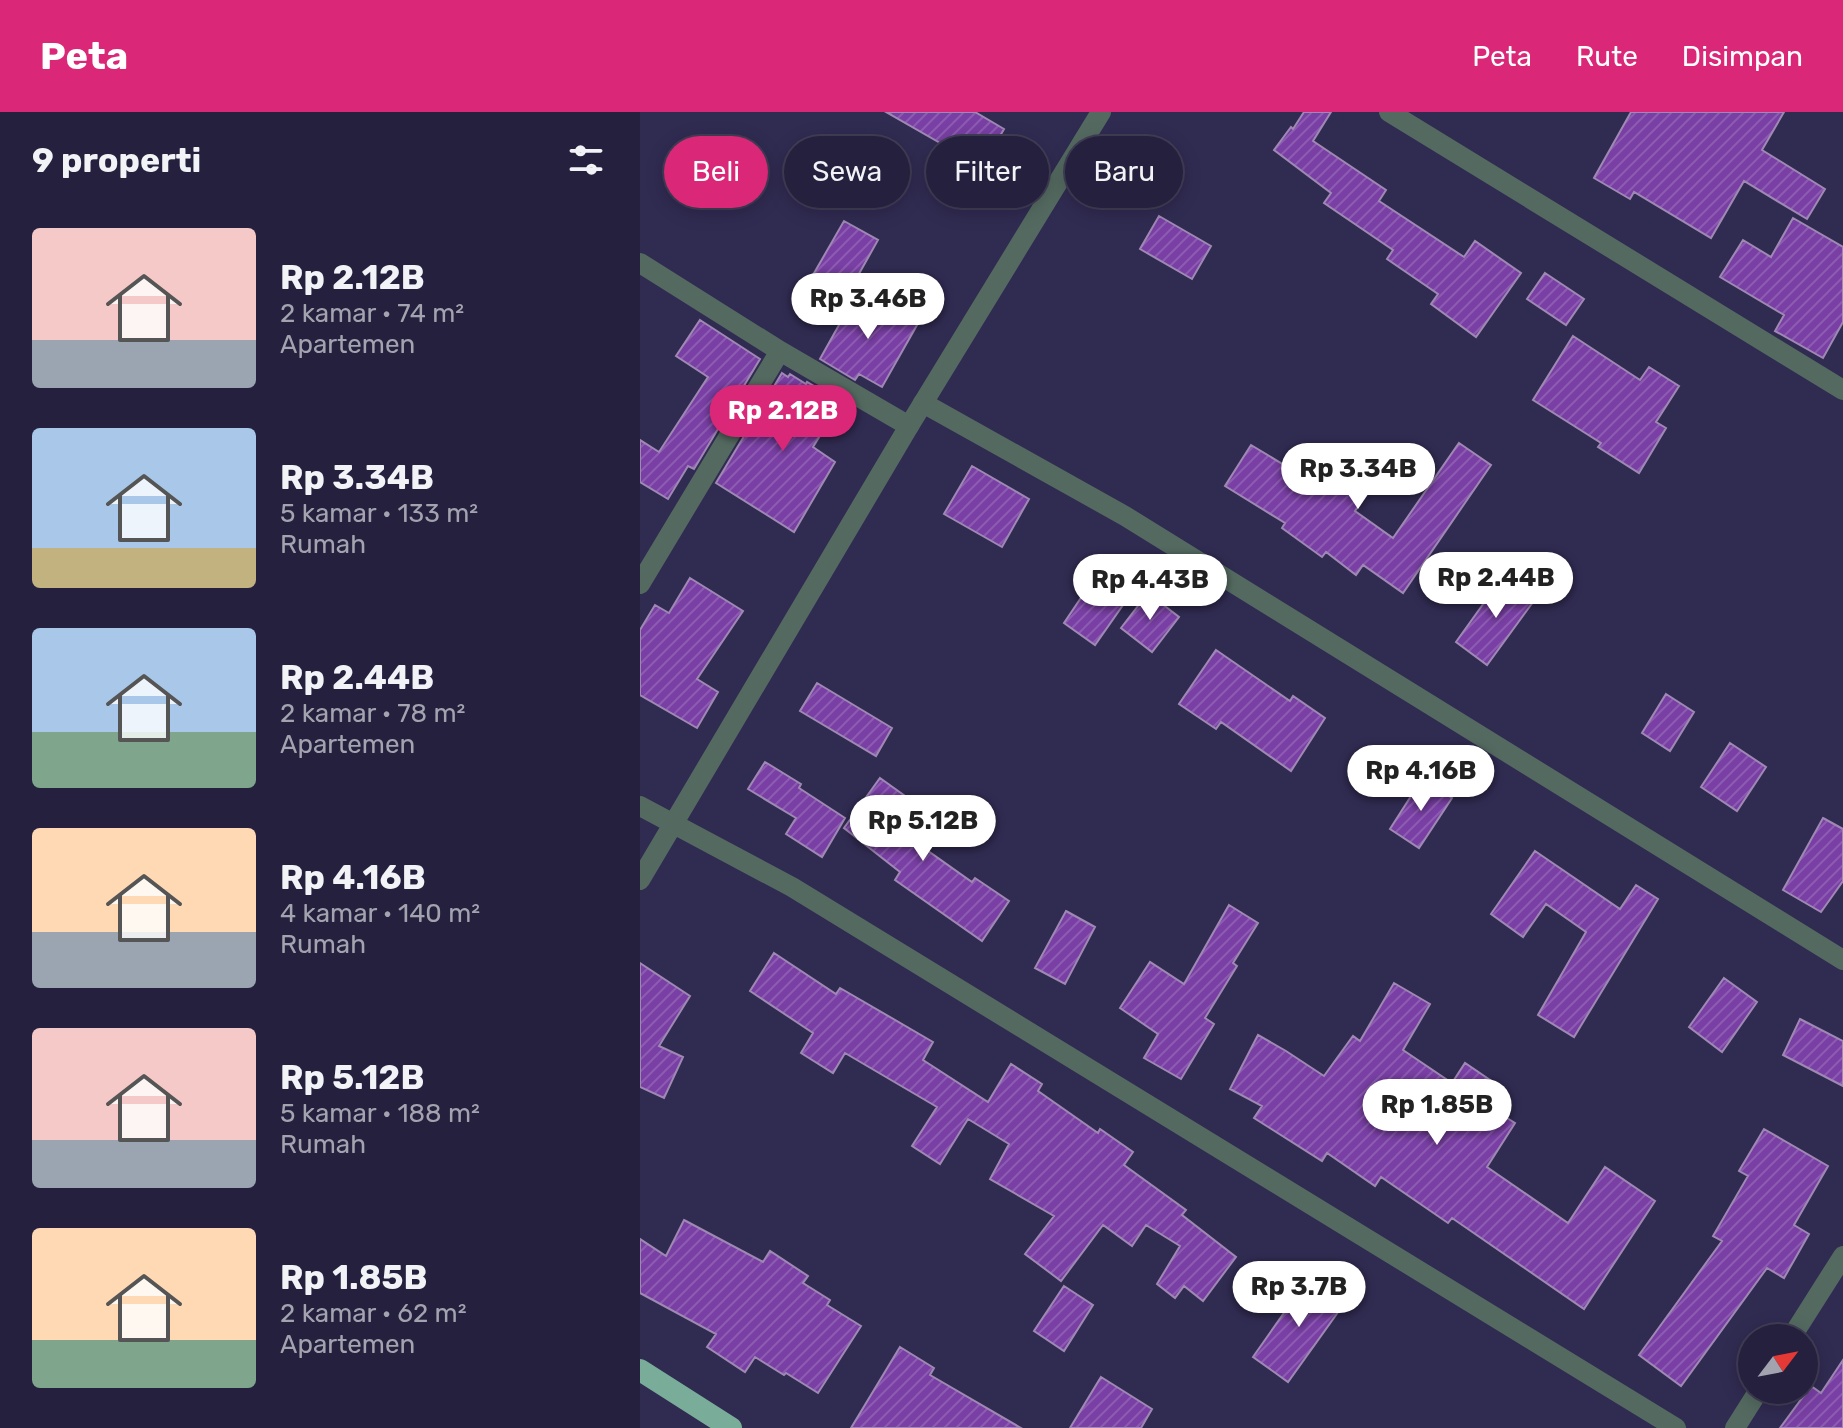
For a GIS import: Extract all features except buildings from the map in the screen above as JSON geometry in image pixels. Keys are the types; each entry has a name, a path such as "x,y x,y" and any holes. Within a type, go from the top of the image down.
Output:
{"highway":[{"path":"640,1370 731,1428"}],"street":[{"path":"640,880 909,426 1101,112"},
{"path":"1389,112 1843,390"},
{"path":"640,263 780,351 909,426"},
{"path":"640,584 780,351"},
{"path":"923,403 1125,516 1843,960"},
{"path":"640,806 806,895 1676,1428"},
{"path":"1800,1324 1843,1256"},
{"path":"1735,1428 1750,1404"}]}
